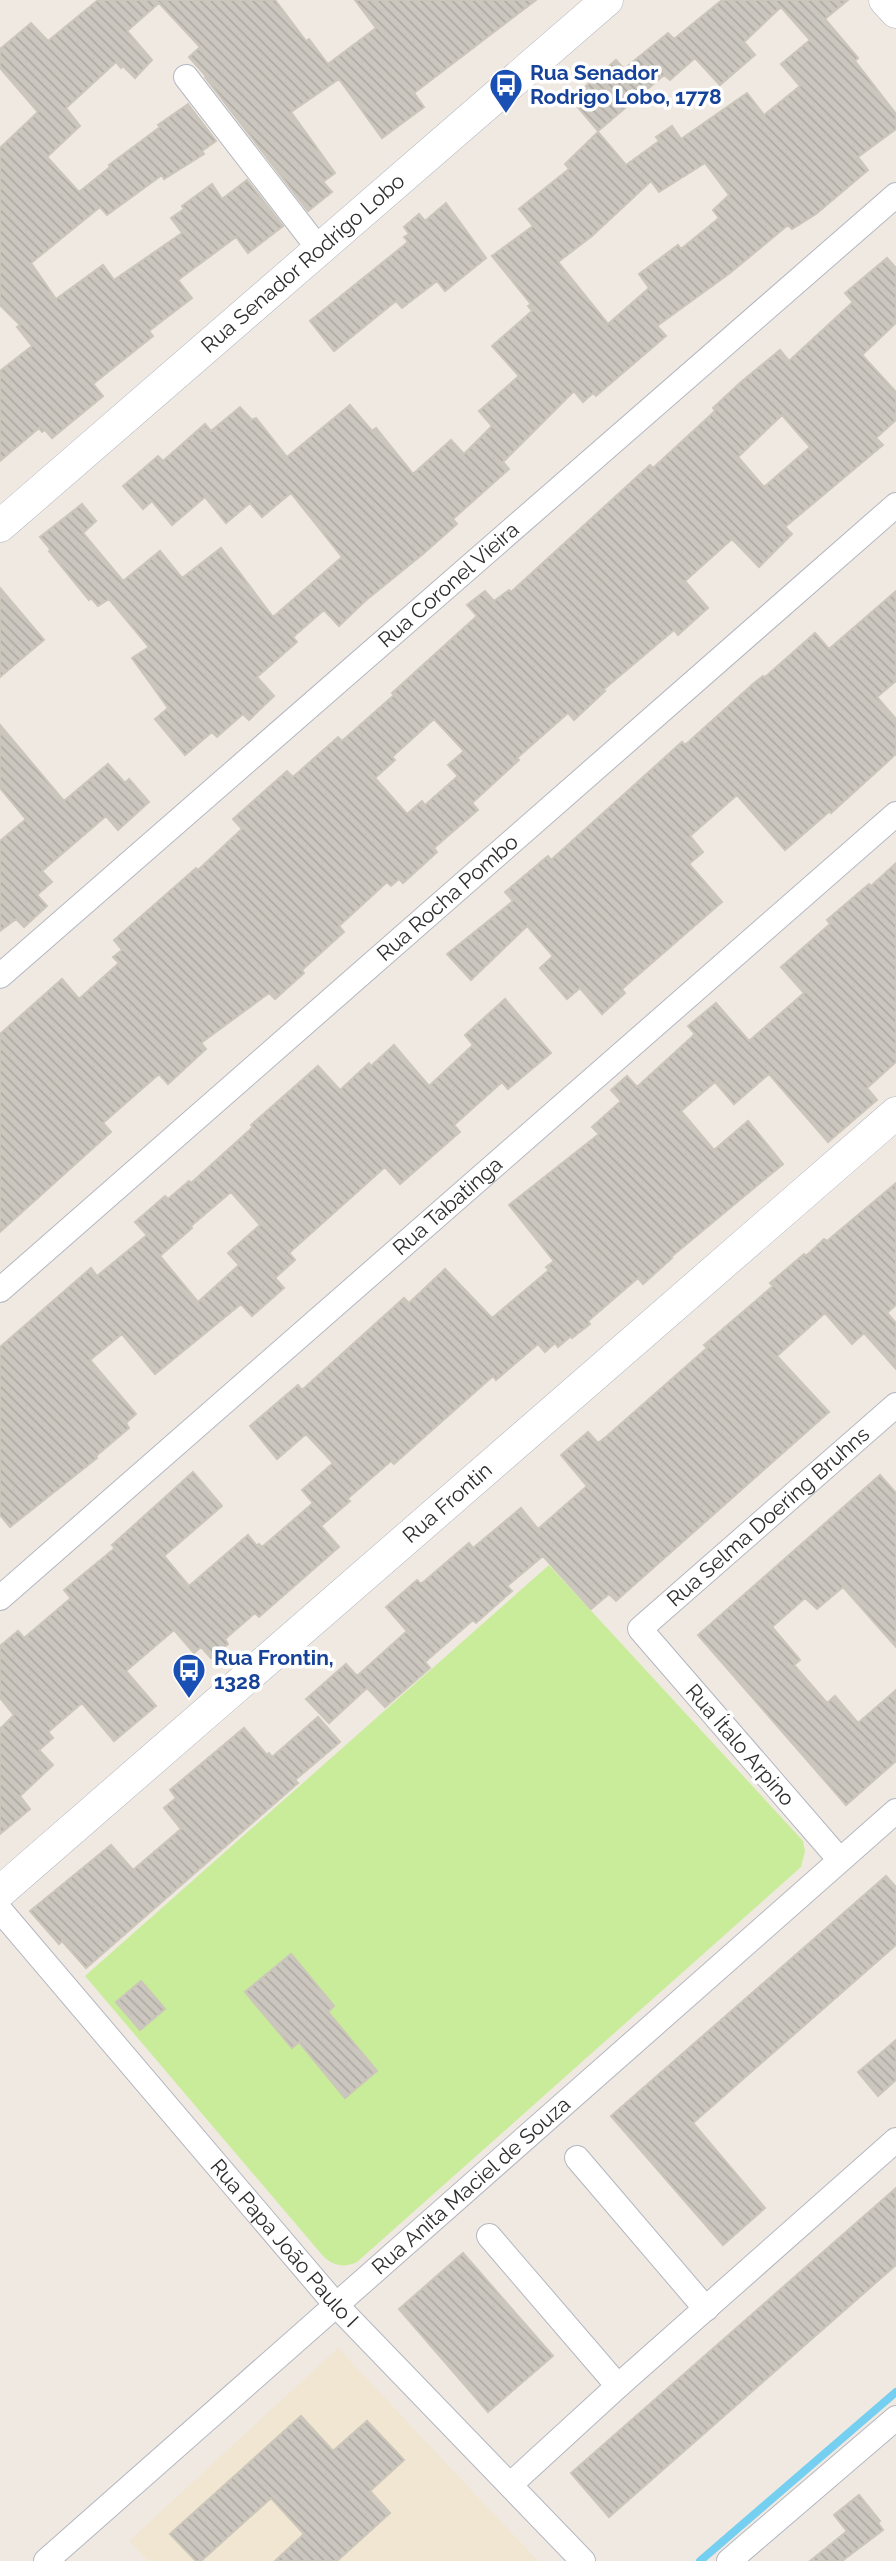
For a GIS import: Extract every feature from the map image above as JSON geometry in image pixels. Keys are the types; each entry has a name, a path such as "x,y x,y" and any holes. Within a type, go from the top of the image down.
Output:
{"street":[{"name":"Rua Senador Rodrigo Lobo","path":"0,526 607,0"},
{"path":"886,0 896,12"},
{"path":"186,77 319,249"},
{"name":"Rua Coronel Vieira","path":"0,976 896,195"},
{"name":"Rua Rocha Pombo","path":"0,1290 896,505"},
{"name":"Rua Tabatinga","path":"0,1598 896,814"},
{"name":"Rua Frontin","path":"0,1892 896,1113"},
{"name":"Rua Selma Doering Bruhns","path":"640,1629 892,1417"},
{"name":"Rua Ítalo Arpino","path":"640,1629 840,1860"},
{"name":"Rua Anita Maciel de Souza","path":"46,2561 896,1811"},
{"name":"Rua Papa João Paulo I","path":"0,1910 336,2305 583,2561"},
{"path":"510,2485 896,2140"},
{"path":"577,2158 706,2309"},
{"path":"489,2236 618,2386"},
{"path":"729,2561 896,2418"}],"shaded area":[{"path":"338,2348 538,2561 148,2561 129,2541"}],"green space":[{"path":"549,1565 803,1841 805,1851 801,1867 357,2262 348,2265 335,2264 323,2256 85,1976"}],"building":[{"path":"98,0 275,0 330,67 328,64 376,28 355,0 536,0 414,93 424,107 382,138 339,79 291,112 335,173 323,182 332,192 308,211 189,57 200,47 159,3 127,31 152,60 135,78 116,62 66,108 80,126 47,157 79,192 110,167 109,165 160,127 158,125 188,104 216,141 202,151 204,154 164,179 162,175 107,215 100,207 31,263 56,299 103,265 114,280 182,233 171,218 184,209 182,206 212,184 222,199 247,180 283,226 248,253 236,237 178,280 192,298 149,331 153,336 93,384 103,396 52,438 39,428 0,461 0,371 32,346 17,327 20,325 0,305 0,148 38,112 0,68 0,49 31,23 48,41"},
{"path":"722,0 848,0 825,19 858,58 855,61 896,114 896,129 858,157 868,170 816,214 792,229 788,225 730,273 657,326 666,336 596,396 593,393 583,402 574,391 503,462 509,469 453,519 457,524 339,626 324,610 293,637 297,642 257,677 274,696 249,720 243,714 217,737 212,732 185,755 155,719 168,708 132,658 149,647 109,599 98,606 91,598 89,600 40,537 82,504 96,521 83,533 123,581 160,551 182,578 221,548 273,617 342,557 291,493 262,517 250,503 226,523 205,497 172,525 152,501 143,509 123,486 158,456 163,461 205,424 211,431 240,407 252,420 256,418 287,457 350,405 372,431 376,428 413,474 451,440 464,454 492,426 479,411 519,376 492,346 532,311 528,306 531,304 492,256 533,226 519,209 569,169 565,164 598,132 626,165 659,141 656,137 672,126 681,139 747,93 764,115 800,86 781,64 810,40 781,7 744,42 755,55 720,85 695,58 670,80 664,75 598,131 571,99 616,60 624,69 668,33 674,39","holes":["705,163 729,195 713,210 719,218 681,249 678,245 639,274 649,288 608,324 558,262 592,236 651,181 659,192"]},
{"path":"446,203 486,258 445,291 437,281 402,308 396,301 334,351 310,321 408,242 404,237 409,234 404,227 419,214 425,221"},
{"path":"887,258 896,268 896,323 862,355 896,392 896,420 876,438 883,445 785,527 792,534 759,567 732,539 685,581 708,608 678,635 674,630 603,690 605,691 574,720 568,713 472,803 478,810 434,848 437,852 403,883 399,879 391,886 387,882 339,926 344,932 275,999 269,993 201,1043 206,1049 168,1084 159,1074 103,1123 111,1132 0,1232 0,1034 62,979 79,999 119,963 113,957 122,950 114,940 196,868 198,870 242,829 233,819 287,771 293,777 338,737 342,741 394,695 392,693 477,616 467,605 485,591 494,601 509,590 511,592 650,465 653,468 715,411 713,408 741,382 780,350 789,361 853,302 845,293","holes":["782,415 810,447 764,487 738,457","434,719 464,751 448,765 458,776 425,805 422,801 407,814 375,778 395,760 392,757"]},
{"path":"0,588 44,640 0,677"},
{"path":"896,591 896,681 877,697 896,719 896,754 831,813 830,811 785,850 737,795 690,836 703,852 689,864 722,902 622,989 625,993 602,1014 580,988 567,999 540,968 553,956 527,926 471,980 447,954 513,901 505,892 548,856 551,860 682,742 685,745 815,633 829,649"},
{"path":"0,725 64,801 108,764 125,783 129,779 149,802 118,830 106,816 42,871 52,882 37,895 47,906 24,927 16,919 0,931 0,841 26,819 0,788"},
{"path":"896,863 896,1062 867,1088 877,1100 828,1142 769,1074 734,1104 715,1082 681,1111 714,1150 748,1121 783,1164 671,1257 643,1284 638,1278 588,1321 590,1324 558,1347 555,1343 545,1352 538,1344 496,1380 493,1376 394,1464 391,1461 347,1499 350,1501 321,1526 339,1547 259,1617 255,1613 225,1639 228,1644 211,1658 201,1647 194,1653 174,1630 126,1671 156,1706 114,1741 82,1703 48,1732 53,1738 39,1750 53,1765 20,1796 30,1809 0,1834 0,1729 14,1715 0,1698 0,1646 18,1631 24,1638 71,1598 64,1590 115,1548 112,1545 193,1472 222,1506 164,1556 189,1586 248,1535 257,1546 259,1544 262,1547 313,1503 302,1490 333,1463 306,1434 277,1459 250,1426 298,1385 302,1390 404,1298 409,1303 445,1269 492,1318 549,1270 546,1267 554,1261 509,1205 599,1134 592,1127 621,1101 611,1090 627,1076 637,1087 695,1034 688,1026 716,1003 749,1041 804,993 781,967 830,924 827,920"},
{"path":"505,999 551,1053 508,1089 502,1082 454,1125 460,1132 400,1184 385,1167 289,1253 295,1260 275,1278 284,1288 252,1316 241,1304 155,1374 122,1334 90,1360 136,1414 126,1423 129,1428 96,1456 97,1458 10,1527 0,1515 0,1347 91,1268 97,1276 147,1235 135,1222 165,1196 168,1199 189,1181 191,1183 318,1066 340,1090 369,1063 371,1066 394,1045 429,1086 473,1045 465,1035","holes":["231,1192 260,1225 228,1253 239,1265 198,1302 160,1256"]},
{"path":"896,1183 896,1305 887,1313 896,1323 896,1369 864,1333 852,1344 825,1313 777,1356 829,1412 616,1601 609,1594 591,1609 543,1556 507,1586 512,1591 476,1623 473,1620 425,1662 430,1668 385,1707 367,1688 329,1723 306,1699 346,1664 357,1676 407,1631 386,1607 417,1580 421,1584 469,1543 473,1548 521,1508 538,1529 587,1486 561,1455 588,1432 598,1443 607,1436 707,1348 704,1345 773,1286 770,1283 824,1239 827,1241"},
{"path":"880,1475 896,1493 896,1647 843,1587 817,1609 805,1598 772,1627 800,1660 794,1665 827,1703 835,1696 858,1723 896,1690 896,1761 846,1805 698,1635"},
{"path":"318,1717 340,1742 295,1780 298,1783 86,1968 62,1941 59,1944 30,1911 111,1845 133,1870 181,1829 164,1808 176,1798 170,1790 244,1728 267,1755 269,1753 272,1757"},
{"path":"886,1876 896,1887 896,1945 693,2123 765,2208 723,2245 611,2116"},
{"path":"291,1954 334,2006 328,2012 377,2071 345,2098 299,2042 292,2048 245,1992"},
{"path":"141,1981 165,2009 140,2030 116,2002"},
{"path":"896,2040 896,2080 878,2096 858,2072"},
{"path":"896,2188 896,2265 609,2517 571,2473"},
{"path":"463,2253 553,2356 488,2412 399,2309"},
{"path":"301,2416 333,2451 367,2421 404,2460 370,2491 390,2513 337,2561 275,2561 304,2534 271,2498 201,2561 196,2561 170,2534"},
{"path":"859,2495 880,2521 878,2523 883,2530 842,2561 810,2561 847,2531 834,2515"}],"waterway":[{"path":"700,2561 896,2392"}],"place":[{"name":"Rua Senador Rodrigo Lobo, 1778","path":"506,115"},
{"name":"Rua Frontin, 1328","path":"189,1700"}]}
